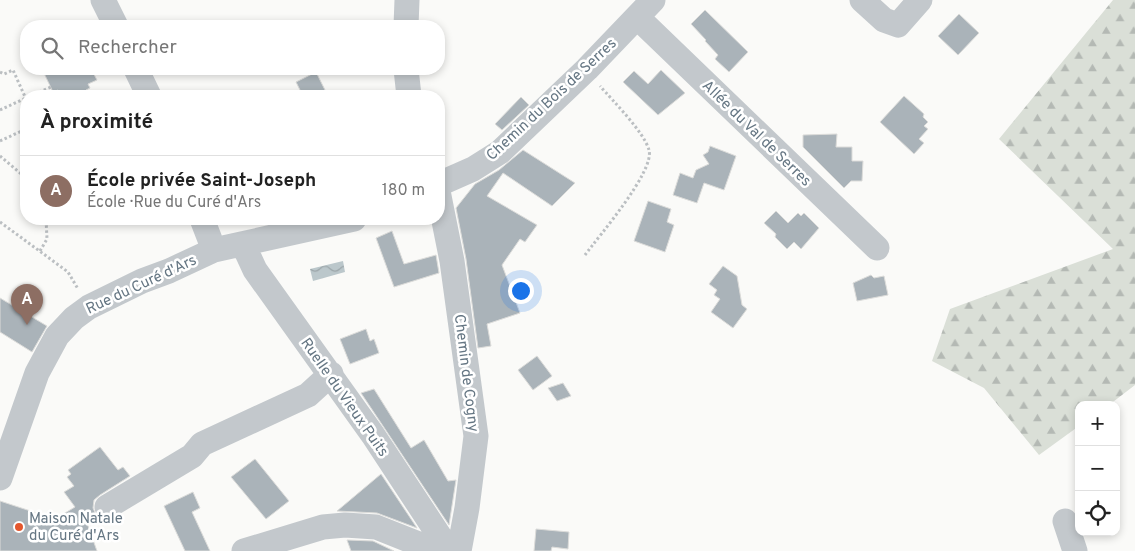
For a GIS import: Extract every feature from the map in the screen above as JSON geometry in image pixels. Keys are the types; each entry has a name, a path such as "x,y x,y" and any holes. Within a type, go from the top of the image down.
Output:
{"street":[{"path":"103,0 113,20"},
{"path":"406,20 407,0"},
{"path":"862,0 884,20 898,25 920,0"},
{"name":"Chemin du Bois de Serres","path":"445,181 473,169 500,152 587,69 645,8"},
{"name":"Allée du Val de Serres","path":"645,8 876,248"},
{"path":"139,75 146,90"},
{"path":"406,75 408,90"},
{"path":"204,225 214,250"},
{"name":"Rue du Curé d'Ars","path":"0,478 37,374 52,346 74,318 89,307 214,250 327,225"},
{"name":"Chemin de Cogny","path":"445,225 452,261 476,436 468,508 453,550"},
{"name":"Ruelle du Vieux Puits","path":"243,244 255,270 331,374 453,550"},
{"path":"107,507 192,456 202,444 308,395 331,374"},
{"path":"1065,521 1075,551"},
{"path":"256,549 322,527 345,526 376,527 424,546 453,550"}],"path":[{"path":"585,256 637,186 650,160 646,143 587,69"},
{"path":"0,72 4,74 13,70 22,90"},
{"path":"44,90 51,87"},
{"path":"0,110 20,101"},
{"path":"0,141 20,132"},
{"path":"0,156 20,173"},
{"path":"0,222 68,272 89,307"},
{"path":"40,251 47,239 46,225"}],"green space":[{"path":"1113,0 1135,0 1135,385 1114,401 1075,401 1075,429 1039,455 984,388 932,361 950,309 1113,249 999,139"}],"water":[{"path":"343,261 345,272 313,281 310,269"}],"building":[{"path":"705,10 748,52 729,72 715,59 718,55 691,24"},
{"path":"959,14 979,33 958,55 938,36"},
{"path":"661,70 685,93 658,115 623,82 634,71 648,84"},
{"path":"45,75 94,75 97,80 88,84 90,88 86,90 52,90"},
{"path":"310,75 318,75 325,90 300,90 296,82"},
{"path":"904,96 924,114 923,117 928,122 924,126 928,129 919,139 924,143 914,154 880,122"},
{"path":"521,97 529,105 502,130 495,124"},
{"path":"837,134 836,147 852,147 852,161 863,161 862,181 851,181 844,188 803,147 803,135"},
{"path":"710,146 736,156 724,190 704,183 697,203 673,195 680,173 693,178 696,170 709,164 703,155 708,152"},
{"path":"523,150 575,183 552,206 503,173 487,196 537,225 525,242 520,239 502,265 520,313 487,324 491,346 478,348 466,259 456,208 475,184 499,170"},
{"path":"648,201 671,209 667,222 674,225 665,252 634,241"},
{"path":"776,211 788,223 798,213 801,216 804,213 819,228 801,249 794,242 787,249 775,237 776,234 764,223"},
{"path":"392,231 404,264 436,255 439,273 394,287 376,238"},
{"path":"723,266 737,276 742,305 747,309 733,328 711,312 720,299 714,295 717,290 709,284"},
{"path":"871,275 874,278 884,276 888,295 857,301 853,283"},
{"path":"0,298 47,326 32,352 0,332"},
{"path":"366,329 370,341 374,339 379,353 350,364 340,339"},
{"path":"537,356 552,376 533,390 518,370"},
{"path":"563,383 571,396 557,401 548,388"},
{"path":"374,389 411,448 424,440 448,481 456,480 449,525 361,393"},
{"path":"100,447 118,470 123,467 130,476 94,500 93,508 97,517 87,523 97,551 0,551 0,501 55,519 75,507 64,492 74,486 67,477 71,474 68,470"},
{"path":"255,459 289,501 266,519 231,477"},
{"path":"381,474 417,528 377,513 337,511"},
{"path":"193,492 200,508 192,512 210,551 185,551 164,506"},
{"path":"536,529 569,532 568,549 552,547 551,551 534,551"},
{"path":"347,540 373,541 394,551 351,551"}],"place":[{"name":"École privée Saint-Joseph","path":"27,325"},
{"name":"Maison Natale du Curé d'Ars","path":"19,527"}]}
